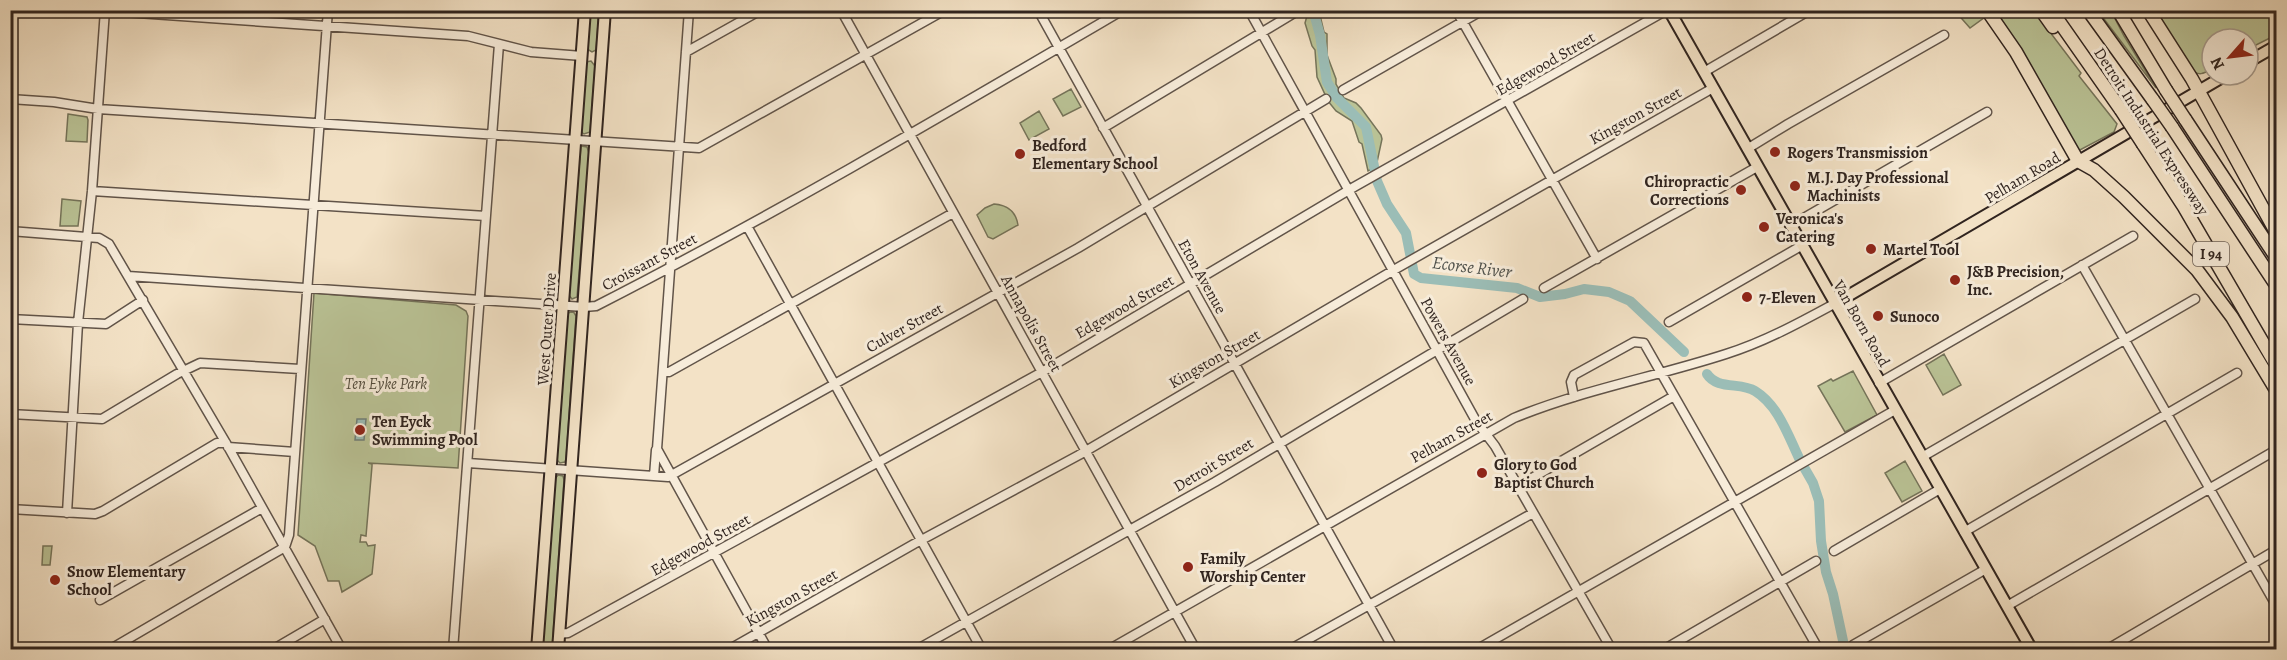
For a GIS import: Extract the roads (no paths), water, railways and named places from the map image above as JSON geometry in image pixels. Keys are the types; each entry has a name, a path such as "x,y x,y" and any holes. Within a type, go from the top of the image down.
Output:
{"highway":[{"path":"1987,10 2016,52 2078,161 2094,170 2124,197 2197,270 2232,317 2277,390"},
{"path":"2041,10 2091,77 2118,106"},
{"name":"Detroit Industrial Expressway","path":"2051,10 2118,106 2184,207 2277,365"},
{"name":"Detroit Industrial Expressway","path":"2088,10 2172,127 2277,285"},
{"path":"2118,10 2166,90 2277,257"},
{"path":"2148,10 2277,232"}],"main road":[{"name":"West Outer Drive","path":"537,650 585,10"},
{"path":"558,650 605,10"},
{"name":"Van Born Road","path":"1668,10 1986,568 2029,648"},
{"path":"2260,55 2277,46"},
{"path":"582,56 602,57"},
{"name":"Pelham Road","path":"1834,304 2204,87"}],"street":[{"path":"94,10 468,36 531,52 582,56"},
{"path":"109,650 285,547 289,535 300,369 309,287 328,10"},
{"path":"654,476 689,10"},
{"path":"686,52 761,10"},
{"name":"Annapolis Street","path":"841,10 1196,650"},
{"path":"10,99 54,102 98,109 702,147 945,10"},
{"name":"Eton Avenue","path":"1038,10 1394,650"},
{"name":"Croissant Street","path":"128,276 596,306 670,268 910,135 1123,10"},
{"name":"Powers Avenue","path":"1249,10 1476,421 1486,433 1518,486 1612,650"},
{"path":"1103,128 1299,10"},
{"path":"1456,10 1597,259"},
{"path":"1343,90 1484,10"},
{"name":"Edgewood Street","path":"559,634 568,633 1042,372 1368,179 1668,10"},
{"path":"1704,72 1810,10"},
{"path":"67,513 78,323 92,191 105,11"},
{"path":"1747,149 1788,123 1944,35"},
{"path":"453,650 499,44"},
{"name":"Kingston Street","path":"728,650 922,540 1086,451 1393,270 1713,88"},
{"name":"Culver Street","path":"468,463 654,476 671,475 998,293 1326,99"},
{"path":"1790,226 1987,112"},
{"path":"1544,288 1757,167"},
{"path":"92,191 486,216"},
{"path":"663,372 669,372 953,213"},
{"path":"747,226 982,650"},
{"path":"10,231 86,236 99,238 109,244 227,445 342,650"},
{"path":"1879,383 2133,236"},
{"path":"1669,322 1802,246"},
{"path":"2082,265 2277,605"},
{"name":"Detroit Street","path":"916,650 1215,482 1523,299"},
{"path":"1922,457 2195,299"},
{"path":"10,319 106,324 143,300"},
{"name":"Pelham Street","path":"1108,650 1486,433 1527,413 1574,397 1727,353 1764,339 1834,304"},
{"path":"1574,397 1571,382 1574,375 1634,342 1640,342 1646,347 1819,650"},
{"path":"10,414 102,419 183,371 205,363 300,369"},
{"path":"1965,532 2237,373"},
{"path":"1518,486 1674,396"},
{"path":"1476,650 1895,410"},
{"path":"10,509 95,514 217,443 295,452"},
{"path":"657,449 768,650"},
{"path":"2007,606 2277,450"},
{"path":"1834,551 1940,489"},
{"path":"100,600 262,508"},
{"path":"1289,650 1533,513"},
{"path":"2106,650 2277,550"},
{"path":"1663,650 1816,561"},
{"path":"1853,645 1986,568"},
{"path":"272,650 325,619"}],"water":[{"name":"Ten Eyck Swimming Pool","path":"357,419 366,419 364,440 355,440"}],"waterway":[{"name":"Ecorse River","path":"1313,10 1320,35 1327,82 1337,98 1366,127 1377,181 1387,204 1406,233 1414,274 1421,278 1517,288 1540,297 1584,289 1609,292 1630,301 1684,352"},
{"name":"Ecorse River","path":"1707,374 1717,382 1749,388 1763,397 1782,421 1799,458"},
{"name":"Ecorse River","path":"1805,469 1819,501 1821,541 1826,572 1845,650"}],"place":[{"name":"Rogers Transmission","path":"1775,152"},
{"name":"Bedford Elementary School","path":"1020,154"},
{"name":"M.J. Day Professional Machinists","path":"1795,186"},
{"name":"Chiropractic Corrections","path":"1741,190"},
{"name":"Veronica's Catering","path":"1764,227"},
{"name":"Martel Tool","path":"1871,249"},
{"name":"J&B Precision, Inc.","path":"1955,280"},
{"name":"7-Eleven","path":"1747,297"},
{"name":"Sunoco","path":"1878,316"},
{"name":"Ten Eyck Swimming Pool","path":"360,430"},
{"name":"Glory to God Baptist Church","path":"1482,473"},
{"name":"Family Worship Center","path":"1188,567"},
{"name":"Snow Elementary School","path":"55,580"}],"park label":[{"name":"Ten Eyke Park","path":"386,383"}]}
